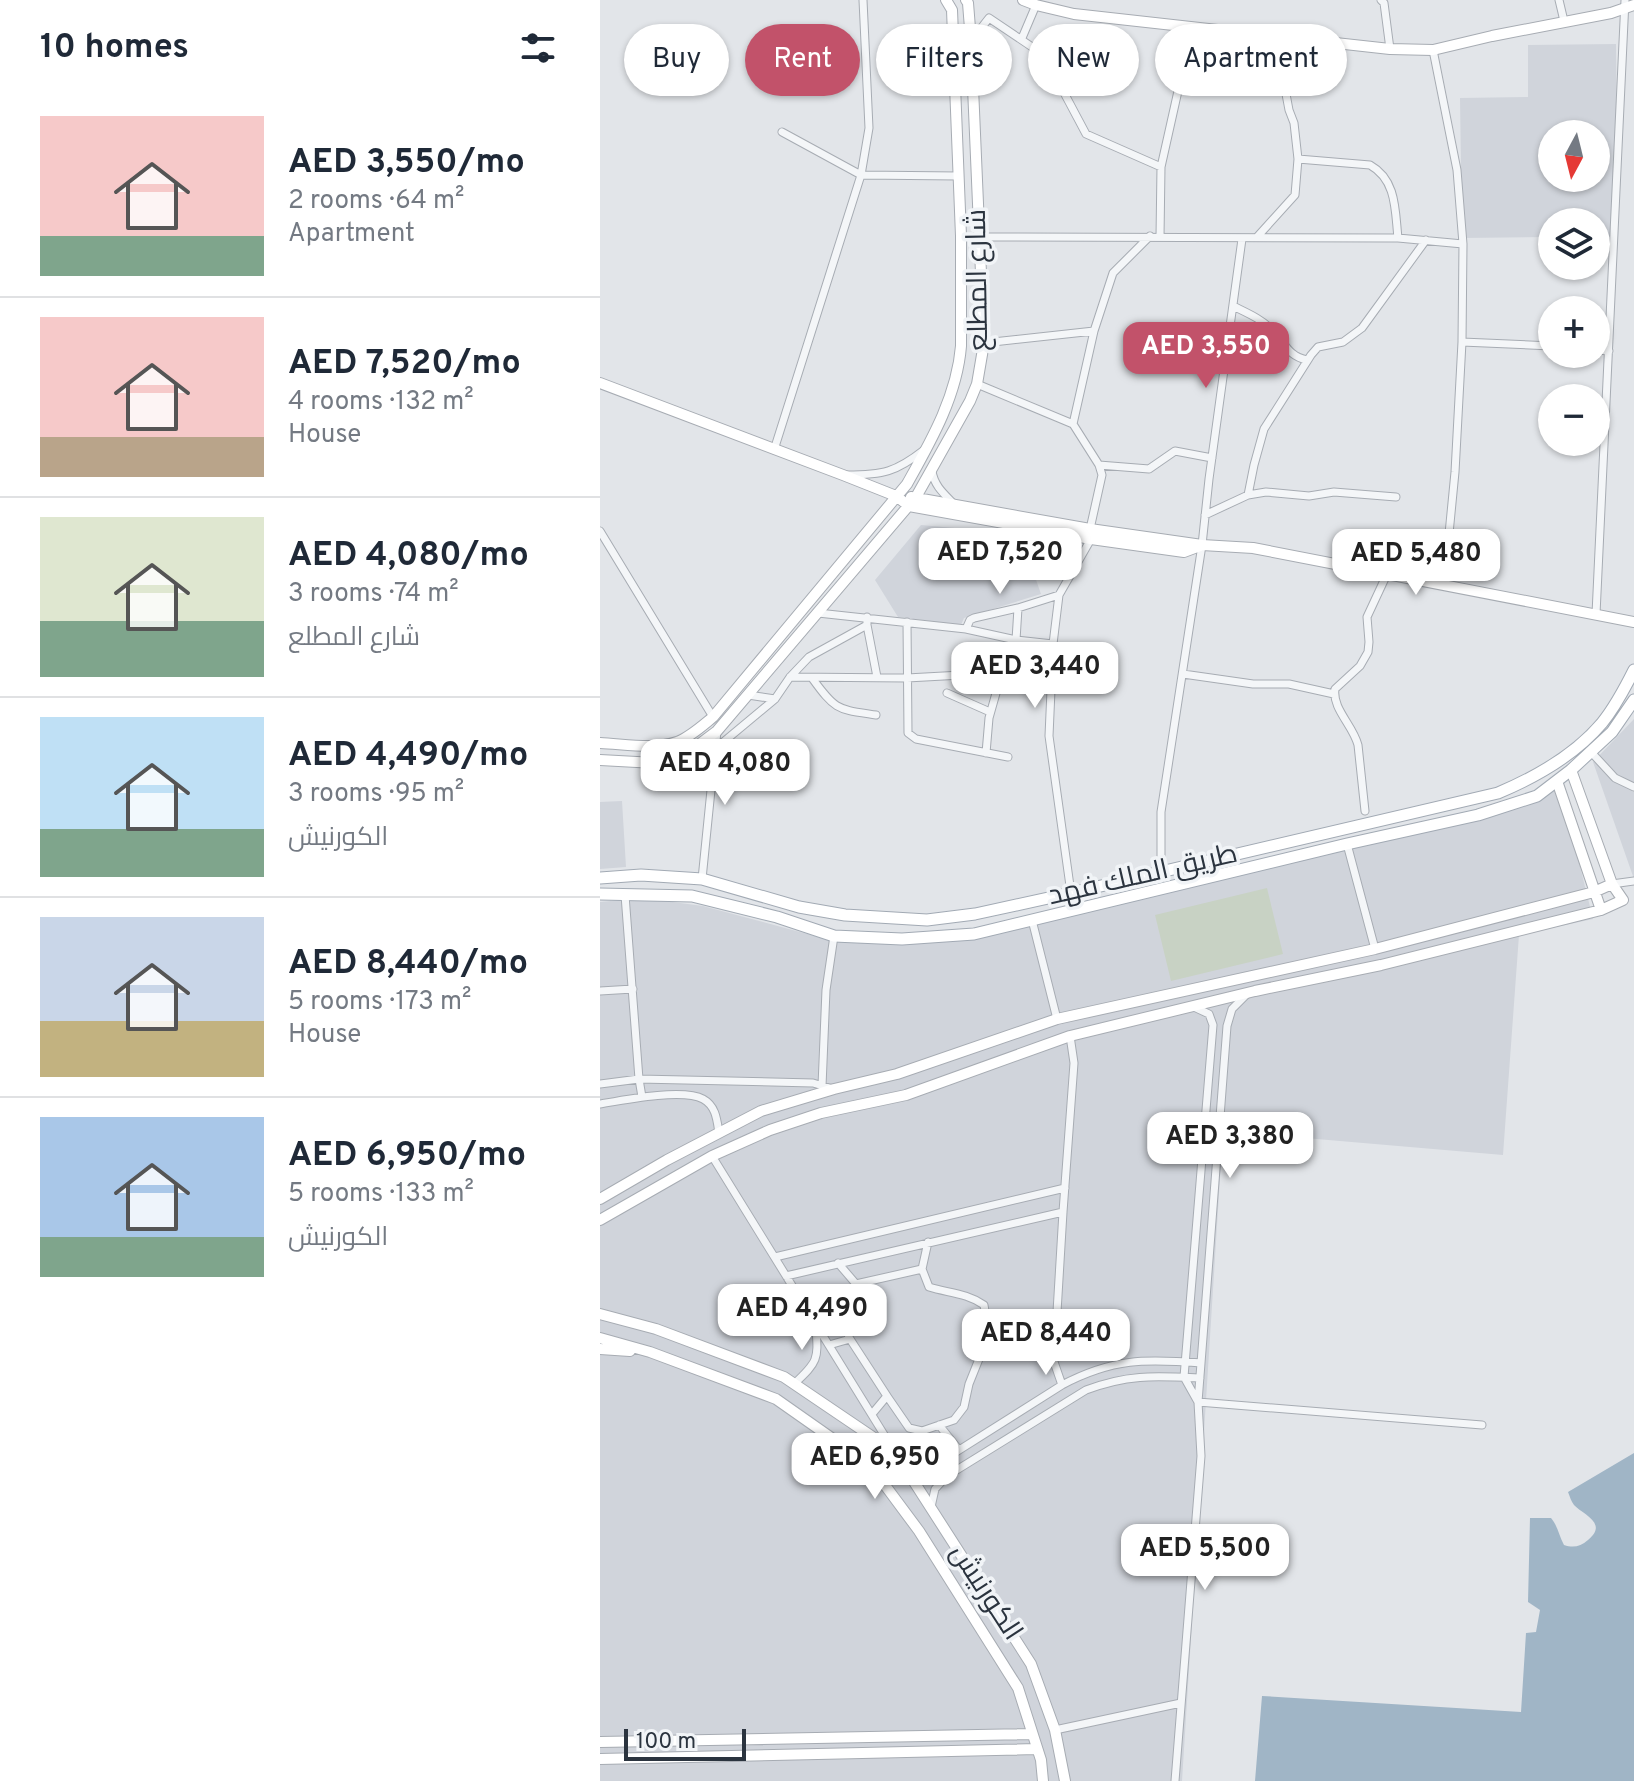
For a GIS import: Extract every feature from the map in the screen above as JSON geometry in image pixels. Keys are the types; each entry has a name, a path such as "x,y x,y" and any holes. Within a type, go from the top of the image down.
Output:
{"main road":[{"name":"طريق الملك فهد","path":"600,878 641,875 702,879 799,907 845,915 927,920 975,914 1498,793 1531,779 1576,747 1602,723 1619,700 1634,670"},
{"name":"طريق الملك فهد","path":"600,894 692,896 777,917 834,936 902,939 974,934 1478,815 1537,796 1612,732 1634,700"},
{"path":"1228,857 1232,873"}],"street":[{"path":"774,450 861,175 869,128 863,0"},
{"name":"شارع المطلع","path":"966,0 970,24"},
{"path":"1023,0 1074,14 1168,24"},
{"path":"1381,0 1384,3 1390,49"},
{"path":"1559,0 1564,21"},
{"name":"شارع المطلع","path":"600,743 653,745 676,742 713,717 907,484 929,446 949,402 960,363 961,346 961,236 949,5"},
{"path":"1022,38 1036,5"},
{"path":"1347,44 1433,50 1611,13 1629,6 1622,70 1610,315"},
{"path":"1012,32 1044,55 1086,134 1161,167"},
{"path":"1433,50 1457,170 1463,244 1462,342 1455,472 1444,585"},
{"path":"1622,70 1634,71"},
{"name":"شارع المطلع","path":"600,760 655,763 693,749 717,731 912,502 932,469 970,401 977,384 984,343 973,96"},
{"path":"1160,237 1161,167 1177,96"},
{"path":"1257,237 1295,195 1298,159 1294,123 1286,96"},
{"path":"782,132 861,175 958,176"},
{"path":"1298,159 1370,165 1377,170 1393,193 1398,238"},
{"path":"1073,424 1094,331 1113,273 1150,236"},
{"path":"979,237 1398,238 1463,244"},
{"path":"1161,873 1161,812 1202,545 1242,239"},
{"path":"1248,495 1264,429 1307,360 1318,347 1343,342 1362,328 1426,240"},
{"path":"1233,306 1272,330 1297,358 1307,360"},
{"path":"961,346 1094,331"},
{"path":"1462,342 1538,345"},
{"path":"1596,614 1608,368"},
{"path":"600,383 912,502 1091,534 1253,548 1634,622"},
{"path":"977,384 1073,424 1102,475 1091,534 1059,595 1053,644 1049,736 1071,893"},
{"path":"843,475 886,473 905,465 929,446"},
{"path":"1099,465 1149,469 1175,451 1212,458"},
{"path":"932,469 938,487 954,505"},
{"path":"1205,515 1248,495 1266,492 1309,496 1334,492 1396,497"},
{"path":"912,502 954,505 1091,534"},
{"path":"600,531 713,717"},
{"path":"1365,811 1356,735 1335,701 1334,694 1335,689 1360,666 1368,652 1367,617 1387,574"},
{"path":"966,629 974,618 1059,595"},
{"path":"1016,640 1018,608"},
{"path":"818,613 867,621 966,629 1053,644"},
{"path":"867,621 877,677"},
{"path":"715,749 775,699 809,657 867,621"},
{"path":"907,622 908,733 911,737 1008,757"},
{"path":"790,677 907,678 1002,672 1052,662"},
{"path":"986,753 990,712 1002,672"},
{"path":"1183,674 1253,684 1289,684 1334,694"},
{"path":"812,678 836,707 876,715"},
{"path":"947,693 990,712"},
{"path":"748,695 775,699"},
{"path":"702,879 717,731"},
{"path":"1591,752 1615,778 1634,787"},
{"path":"601,1220 712,1156 770,1130 821,1113 906,1095 1070,1036 1255,991 1381,965 1601,910 1628,899 1612,884 1571,770"},
{"path":"1557,781 1601,910"},
{"path":"1347,844 1375,949"},
{"path":"600,1199 761,1111 897,1074 1057,1019 1375,949 1594,892 1612,884 1634,881"},
{"path":"625,895 642,1097"},
{"path":"1032,920 1057,1019"},
{"path":"822,1086 826,990 834,936"},
{"path":"600,991 633,989"},
{"path":"1175,1781 1201,1456 1198,1402 1227,1026 1232,1009 1243,997 1255,991"},
{"path":"1185,1008 1204,1010 1213,1025 1184,1377 1198,1402"},
{"path":"1062,1385 1054,1362 1074,1063 1070,1036"},
{"path":"600,1084 639,1079 813,1083 834,1089"},
{"path":"600,1104 682,1095 705,1100 717,1116 719,1133"},
{"path":"712,1156 902,1463 926,1468 937,1464 1062,1385 1103,1367 1131,1361 1201,1363"},
{"path":"775,1257 1065,1188"},
{"path":"786,1276 1063,1212"},
{"path":"922,1269 856,1284 845,1302 843,1314 850,1339 887,1396 909,1428 922,1431 954,1420 964,1407 969,1384 989,1334 984,1305 961,1294 929,1287 922,1269 928,1242"},
{"path":"838,1263 856,1284"},
{"path":"600,1305 603,1315"},
{"name":"الكورنيش","path":"603,1315 656,1329 784,1377 880,1442 902,1463 1031,1664 1055,1730 1065,1781"},
{"path":"794,1384 818,1356 816,1325"},
{"name":"الكورنيش","path":"600,1338 650,1352 776,1399 870,1465 919,1531 1018,1688 1041,1760 1043,1781"},
{"path":"829,1345 850,1339"},
{"path":"600,1349 650,1352"},
{"path":"930,1509 935,1489 947,1476 1086,1390 1133,1377 1200,1378"},
{"path":"872,1414 887,1396"},
{"path":"1198,1402 1482,1425"},
{"path":"939,1425 959,1450"},
{"path":"1055,1730 1181,1703"},
{"path":"600,1742 1032,1734"},
{"path":"600,1759 1037,1749"}],"shaded area":[{"path":"1616,44 1618,237 1610,237 1610,208 1538,208 1538,237 1462,238 1460,98 1528,97 1528,45"},
{"path":"921,525 1020,534 1041,594 964,618 961,625 898,617 875,580"},
{"path":"1634,719 1634,879 1593,762"},
{"path":"1560,785 1593,919 1519,935 1503,1155 1223,1131 1182,1781 600,1781 600,902 642,898 703,906 826,939 1025,926 1455,824"},
{"path":"622,801 626,867 600,869 600,802"}],"green space":[{"path":"1267,888 1283,954 1171,981 1155,915"}],"water":[{"path":"1634,1453 1634,1781 1255,1781 1262,1696 1521,1712 1526,1633 1536,1632 1540,1610 1528,1602 1530,1518 1551,1518 1564,1545 1576,1546 1585,1542 1594,1534 1595,1524 1574,1505 1568,1492"}]}
